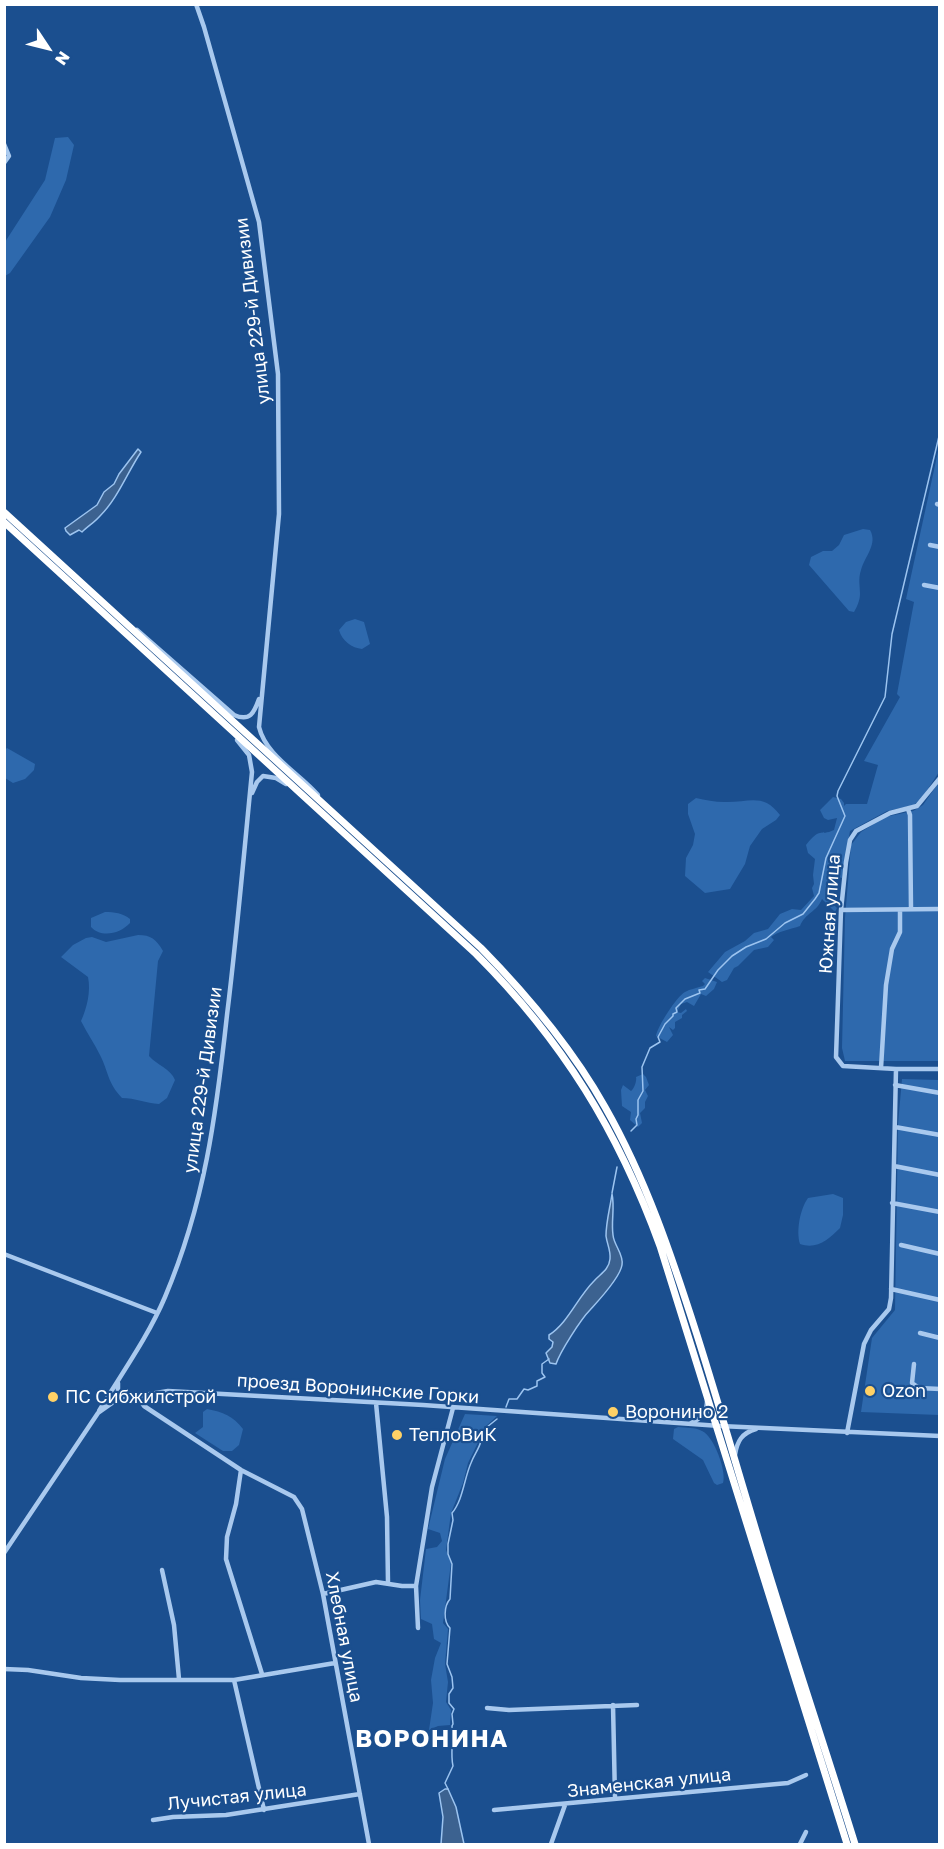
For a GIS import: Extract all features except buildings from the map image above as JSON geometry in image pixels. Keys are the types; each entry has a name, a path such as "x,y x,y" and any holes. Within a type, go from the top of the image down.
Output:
{"highway":[{"path":"4,512 445,914 498,966 544,1018 588,1078 625,1145 656,1216 677,1273 773,1589 855,1845"},
{"path":"4,522 476,954 509,988 553,1040 586,1090 623,1157 649,1218 717,1426 769,1602 846,1845"}],"street":[{"name":"улица 229-й Дивизии","path":"196,4 259,222 278,374 279,514 259,727 265,742 275,755 313,789 329,808"},
{"path":"4,144 9,156 4,163"},
{"path":"930,545 939,547"},
{"path":"924,585 939,588"},
{"path":"116,614 148,638 234,715 243,718 249,716 261,693"},
{"name":"улица 229-й Дивизии","path":"98,1413 157,1313 196,1211 208,1160 216,1109 233,968 252,772 249,755 235,737 190,697 167,670"},
{"path":"249,804 256,782 261,777 269,776 281,781 364,855 404,887"},
{"name":"Южная улица","path":"881,1068 843,1066 836,1057 841,910 850,840 856,831 890,813 908,809 922,801 937,785 939,778"},
{"path":"908,809 910,815 911,909"},
{"path":"841,910 939,909"},
{"path":"900,910 900,932 892,949 886,985 881,1068 939,1070"},
{"path":"847,1433 864,1344 871,1330 889,1309 896,1069"},
{"path":"895,1085 939,1093"},
{"path":"895,1127 939,1135"},
{"path":"894,1166 939,1175"},
{"path":"892,1203 939,1212"},
{"path":"901,1245 939,1254"},
{"path":"4,1254 157,1313"},
{"path":"891,1289 939,1300"},
{"path":"920,1333 939,1338"},
{"path":"914,1364 912,1383 919,1388 939,1389"},
{"path":"119,1378 116,1390 126,1398"},
{"path":"115,1401 114,1388 119,1378"},
{"name":"проезд Воронинские Горки","path":"4,1553 98,1413 115,1401 137,1396 168,1391 725,1427"},
{"path":"688,1424 699,1419 704,1413 707,1405 706,1394"},
{"name":"Хлебная улица","path":"137,1396 144,1406 241,1470 298,1501 305,1514 369,1845"},
{"path":"376,1403 387,1517 388,1583"},
{"path":"418,1628 416,1586 432,1487 453,1408"},
{"path":"725,1427 939,1436"},
{"path":"734,1457 738,1442 744,1434 761,1428"},
{"path":"241,1470 236,1504 227,1537 226,1559 262,1674"},
{"path":"162,1570 174,1625 180,1679"},
{"path":"322,1594 376,1582 416,1586"},
{"path":"4,1669 120,1680 234,1680 335,1663"},
{"path":"234,1680 264,1810"},
{"path":"613,1705 615,1798"},
{"path":"487,1708 509,1710 637,1705"},
{"name":"Знаменская улица","path":"494,1810 788,1783 806,1775"},
{"name":"Лучистая улица","path":"153,1820 173,1816 226,1815 360,1794"},
{"path":"551,1845 565,1804"},
{"path":"800,1845 806,1832"}],"shaded area":[{"path":"68,137 74,145 66,180 50,217 10,273 5,276 5,242 45,180 55,138"},
{"path":"939,447 939,772 922,798 914,805 887,811 850,831 842,878 828,876 827,898 837,908 835,912 822,899 800,926 771,937 774,940 768,947 754,950 734,968 727,980 722,982 708,972 725,952 754,933 768,929 780,914 792,909 801,910 814,896 812,888 815,859 808,853 806,845 817,834 834,830 837,818 828,820 824,818 820,810 833,797 841,799 844,806 846,804 867,804 878,765 864,761 900,697 897,694 914,602 906,599"},
{"path":"138,449 141,452 106,509 82,532 79,530 70,535 65,528 97,505 104,492 114,484"},
{"path":"863,529 870,530 873,540 860,573 860,596 854,612 849,611 809,565 811,557 823,551 832,551 839,545 844,535"},
{"path":"355,619 364,622 370,644 362,649 348,643 339,630 346,622"},
{"path":"7,748 35,764 34,770 25,779 13,783 5,778 5,750"},
{"path":"939,782 939,1061 845,1061 842,1048 845,918 851,845 861,832 885,817 913,811 923,805"},
{"path":"696,798 721,802 761,801 774,808 780,815 762,829 750,846 745,864 730,889 705,893 685,876 686,858 693,845 695,834 688,814 688,804"},
{"path":"105,912 124,915 130,919 130,923 116,932 100,933 91,927 91,918"},
{"path":"138,935 153,939 163,951 158,961 149,1056 175,1080 167,1098 159,1104 122,1098 114,1087 81,1021 88,999 88,977 61,957 73,945 86,938 92,937 106,942"},
{"path":"705,978 717,982 714,989 706,996 701,994 694,1006 687,1002 681,1004 677,1012 681,1013 686,1009 687,1011 675,1022 673,1030 669,1027 673,1035 667,1042 656,1036 677,999 687,991 703,986 705,984 702,981"},
{"path":"643,1074 649,1085 645,1090 648,1096 645,1108 640,1113 642,1123 638,1127 630,1120 631,1112 622,1106 621,1090 623,1085 631,1091 636,1077"},
{"path":"902,1079 939,1080 939,1415 861,1412 872,1338 895,1310 898,1124"},
{"path":"612,1194 613,1235 622,1257 622,1265 609,1289 576,1328 556,1364 550,1363 546,1353 552,1347 553,1342 549,1339 549,1335 562,1324 609,1263 610,1253 606,1231"},
{"path":"833,1194 843,1198 840,1228 827,1239 812,1246 800,1244 798,1233 800,1220 808,1198"},
{"path":"207,1409 227,1415 243,1429 239,1445 232,1451 223,1451 195,1433 203,1427 203,1412"},
{"path":"465,1414 497,1416 486,1426 468,1463 451,1513 446,1550 451,1563 443,1623 448,1629 445,1664 448,1682 446,1702 451,1710 450,1725 438,1726 429,1730 433,1703 431,1680 435,1658 441,1643 434,1639 432,1624 421,1619 420,1600 426,1549 437,1547 442,1541 440,1533 428,1529 445,1459"},
{"path":"693,1428 707,1434 721,1463 723,1483 717,1485 714,1483 703,1460 673,1439 674,1429"},
{"path":"448,1789 456,1807 464,1844 441,1844 443,1817 439,1793"}],"waterway":[{"path":"631,1131 637,1125 638,1100 643,1091 642,1067 650,1048 660,1042 658,1037 665,1024 677,1012 676,1008 685,999 705,989 718,970 732,956 766,939 785,923 803,914 819,893 826,858 845,816 837,796 838,791 885,697 892,634 940,432"},
{"path":"612,1193 617,1167"},
{"path":"506,1407 509,1399 517,1399 524,1389 528,1390 537,1386 537,1381 545,1377 542,1373 542,1364 549,1359"},
{"path":"448,1789 445,1783 453,1766 452,1714 454,1709 449,1703 449,1694 453,1688 447,1664 450,1628 446,1622 445,1613 450,1599 452,1564 448,1554 448,1544 453,1520 452,1513 459,1502 472,1460 481,1441 485,1439 482,1436 487,1427 497,1419"}],"place":[{"name":"Ozon","path":"870,1391"},
{"name":"ПС Сибжилстрой","path":"53,1397"},
{"name":"Воронино 2","path":"613,1412"},
{"name":"ТеплоВиК","path":"397,1435"}],"district":[{"name":"ВОРОНИНА","path":"432,1739"}]}
